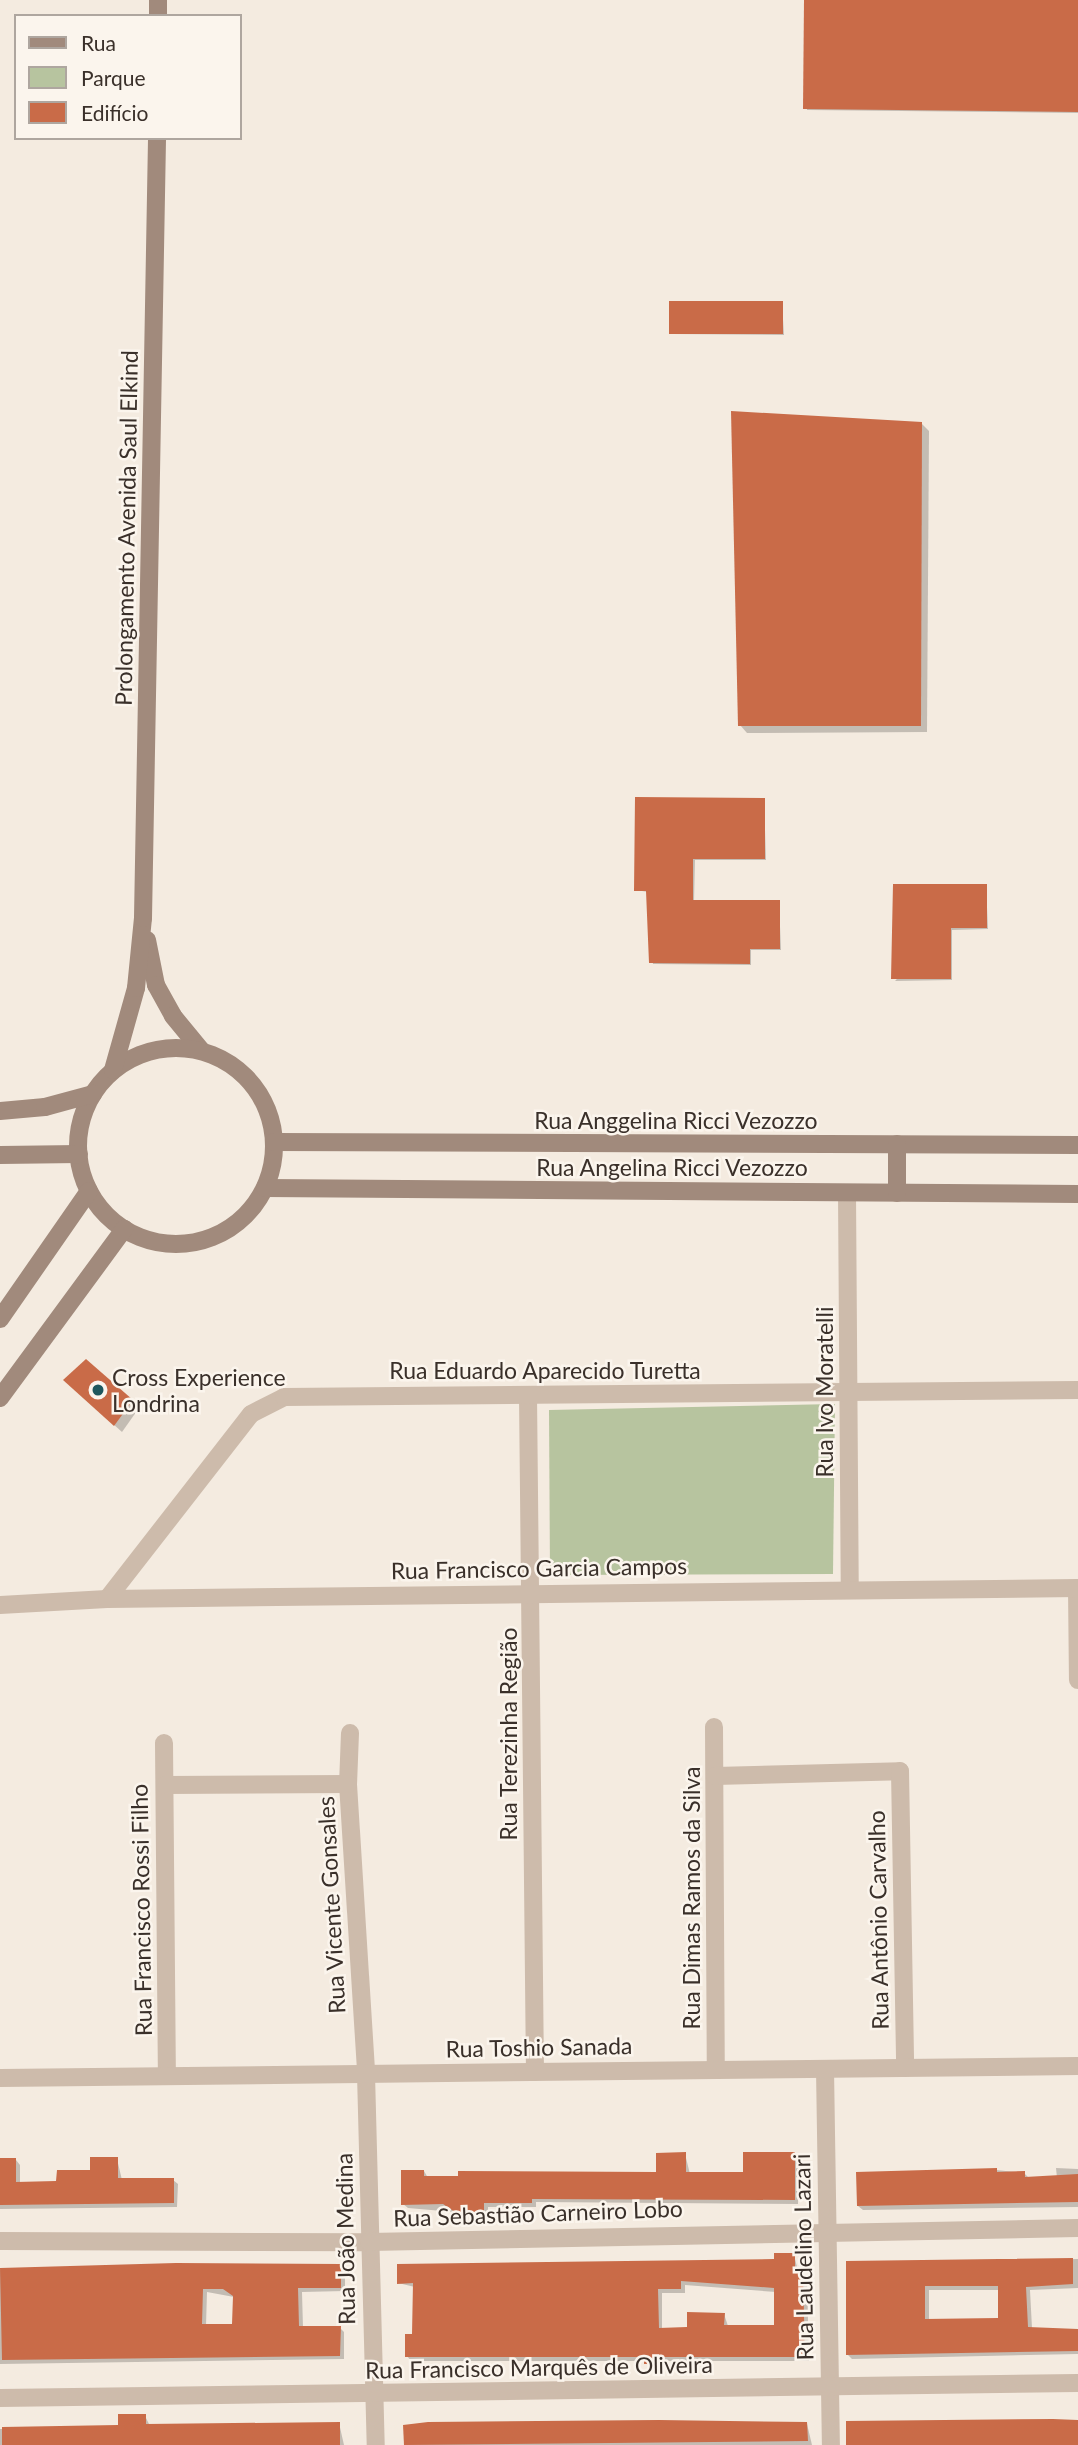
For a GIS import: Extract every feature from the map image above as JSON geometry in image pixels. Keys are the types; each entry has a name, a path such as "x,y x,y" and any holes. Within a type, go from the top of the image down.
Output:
{"main road":[{"name":"Prolongamento Avenida Saul Elkind","path":"113,1070 136,988 143,918 158,140"},
{"name":"Prolongamento Avenida Saul Elkind","path":"143,918 156,985 173,1016 201,1050"},
{"path":"171,1047 201,1050 230,1063 253,1084 268,1112 274,1142 265,1188 250,1211 204,1240 177,1244 149,1240 124,1229 89,1191 79,1154 81,1123 93,1094 113,1070 140,1054 171,1047"},
{"path":"0,1111 45,1107 93,1094"},
{"name":"Rua Anggelina Ricci Vezozzo","path":"274,1142 1078,1145"},
{"path":"897,1144 897,1193"},
{"path":"0,1155 79,1154"},
{"name":"Rua Angelina Ricci Vezozzo","path":"265,1188 1078,1194"},
{"path":"0,1319 89,1191"},
{"path":"0,1398 124,1229"}],"street":[{"name":"Rua Ivo Moratelli","path":"847,1193 850,1590"},
{"name":"Rua Eduardo Aparecido Turetta","path":"107,1599 251,1414 285,1397 1078,1390"},
{"name":"Rua Terezinha Região","path":"527,1395 532,1592 534,2072"},
{"name":"Rua Francisco Garcia Campos","path":"0,1605 107,1599 532,1592 1078,1588"},
{"path":"1078,1588 1078,1680"},
{"name":"Rua Dimas Ramos da Silva","path":"714,1727 716,2070"},
{"name":"Rua Vicente Gonsales","path":"349,1733 348,1784 366,2074"},
{"name":"Rua Francisco Rossi Filho","path":"164,1743 167,2076"},
{"name":"Rua Antônio Carvalho","path":"715,1776 900,1771 905,2068"},
{"path":"165,1785 348,1784"},
{"name":"Rua Toshio Sanada","path":"0,2078 1078,2066"},
{"name":"Rua Laudelino Lazari","path":"825,2069 831,2445"},
{"name":"Rua João Medina","path":"366,2074 376,2445"},
{"name":"Rua Sebastião Carneiro Lobo","path":"0,2241 369,2242 828,2230 1078,2228"},
{"name":"Rua Francisco Marquês de Oliveira","path":"0,2398 374,2395 1078,2383"}],"green space":[{"path":"835,1404 833,1574 550,1575 549,1410"}],"building":[{"path":"804,0 1078,0 1078,112 803,109"},
{"path":"669,301 783,301 783,334 669,334"},
{"path":"731,411 922,422 921,726 738,726"},
{"path":"635,797 765,798 765,859 693,859 693,900 780,900 780,949 750,949 750,964 649,963 646,891 634,891"},
{"path":"893,884 987,884 987,928 951,928 951,979 891,979"},
{"name":"Cross Experience Londrina","path":"86,1359 133,1400 114,1426 63,1380"},
{"path":"686,2152 686,2172 743,2172 743,2152 795,2152 795,2200 532,2199 532,2203 484,2203 484,2212 455,2212 443,2204 401,2205 401,2170 424,2170 424,2176 458,2176 458,2171 656,2172 656,2153"},
{"path":"90,2157 118,2157 118,2178 174,2178 174,2203 0,2205 0,2158 16,2158 16,2182 56,2181 57,2170 90,2170"},
{"path":"997,2168 997,2172 1025,2171 1025,2177 1078,2174 1078,2202 857,2206 856,2172"},
{"path":"774,2253 795,2253 795,2273 803,2273 805,2357 659,2357 659,2364 644,2364 644,2357 405,2357 405,2334 412,2334 413,2283 397,2284 397,2264 774,2259","holes":["681,2281 774,2288 774,2325 724,2325 725,2313 687,2312 687,2327 659,2328 658,2289 681,2289"]},
{"path":"1073,2258 1073,2284 1026,2287 1028,2327 1078,2329 1078,2351 846,2355 846,2261","holes":["925,2286 998,2286 998,2318 925,2319"]},
{"path":"176,2263 341,2264 341,2288 298,2288 299,2326 341,2326 340,2356 2,2360 0,2268","holes":["203,2289 223,2289 233,2296 232,2324 202,2324"]},
{"path":"118,2414 146,2414 146,2424 340,2422 340,2445 2,2445 2,2427 118,2425"},
{"path":"1078,2420 1078,2445 846,2445 846,2421"},
{"path":"428,2422 807,2422 808,2441 404,2445 403,2425"}],"place":[{"name":"Cross Experience Londrina","path":"98,1390"}]}
